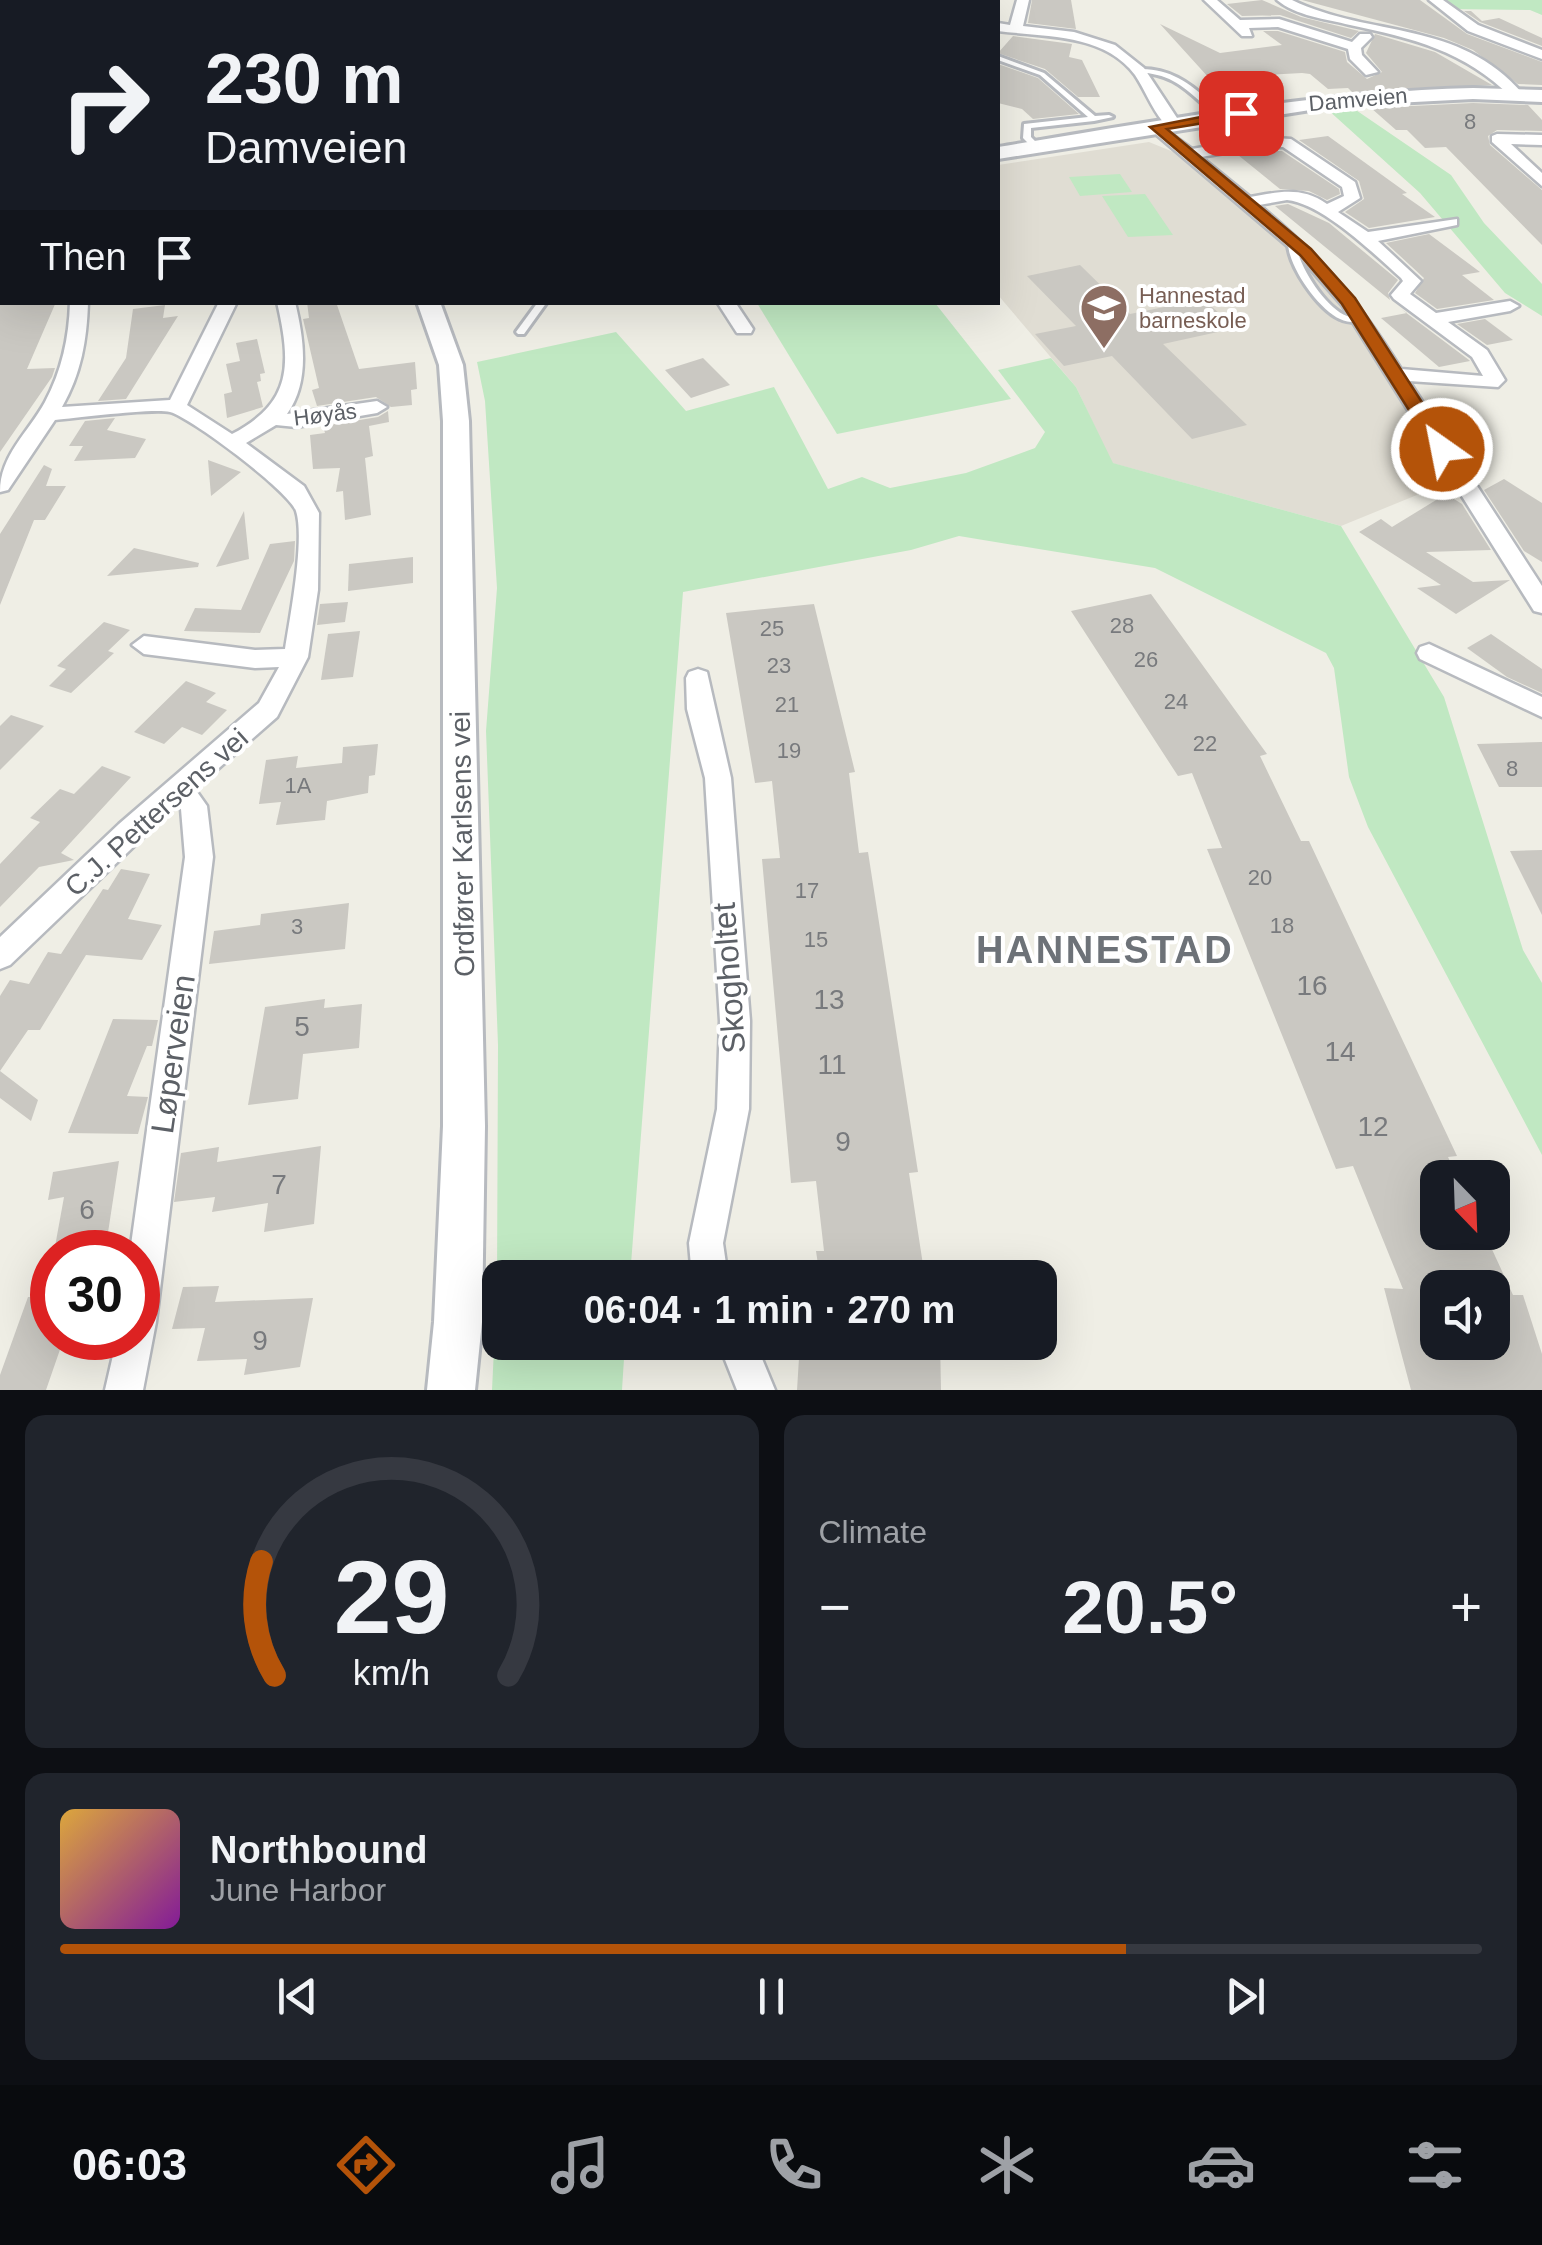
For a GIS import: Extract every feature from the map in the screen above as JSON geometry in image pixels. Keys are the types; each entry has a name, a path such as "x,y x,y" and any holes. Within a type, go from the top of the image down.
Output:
{"street":[{"path":"1015,30 1023,0"},
{"path":"1210,0 1250,36"},
{"path":"1282,0 1315,13 1447,46 1485,63 1516,94"},
{"path":"1435,0 1474,28 1542,55"},
{"path":"1237,24 1278,23 1354,47"},
{"path":"1354,47 1376,26"},
{"path":"1000,27 1098,42 1119,52 1139,72 1165,126 1190,154 1292,241 1349,302 1542,605"},
{"path":"1447,46 1474,28"},
{"path":"1354,47 1355,56 1371,72"},
{"name":"Damveien","path":"1000,154 1366,96 1542,96"},
{"path":"1542,140 1497,138 1542,181"},
{"path":"1190,154 1260,142 1286,142 1350,185 1352,198 1329,210"},
{"path":"1250,202 1296,195 1373,236 1393,294 1480,354 1494,380 1491,384 1452,382 1394,374"},
{"path":"1373,236 1452,222"},
{"path":"1349,302 1393,294"},
{"path":"0,484 52,414 74,365 80,305"},
{"path":"52,414 175,406 184,398 227,305"},
{"name":"Høyås","path":"230,444 272,419 282,406 293,372 294,330 287,305"},
{"name":"Ordfører Karlsens vei","path":"429,305 451,364 456,420 464,1126 452,1390"},
{"path":"728,305 744,329"},
{"path":"1432,319 1510,306"},
{"name":"C.J. Pettersens vei","path":"0,956 130,832 268,710 296,657 306,590 308,513 296,491 273,470 175,406"},
{"name":"Høyås","path":"272,419 296,421 377,407"},
{"path":"144,644 255,659 296,657"},
{"path":"1429,653 1542,708"},
{"name":"Skogholtet","path":"698,678 700,710 718,778 735,1021 733,1109 709,1215 708,1260"},
{"name":"Løperveien","path":"150,1230 199,857 194,806 180,790"},
{"path":"124,1390 131,1360"},
{"path":"744,1360 756,1390"}],"lane":[{"path":"1000,59 1042,74 1094,118"},
{"path":"1139,72 1154,70 1171,75 1206,102"},
{"path":"1038,147 1027,138 1027,126 1109,117"},
{"path":"1292,241 1289,250 1294,262 1334,310 1348,320 1360,320"},
{"path":"522,332 540,305"}],"shaded area":[{"path":"1149,142 1203,164 1305,252 1461,477 1341,526 1112,463 1076,387 1000,297 1000,165"}],"green space":[{"path":"1435,0 1542,0 1542,15 1530,10 1447,9"},
{"path":"1350,106 1451,175 1484,223 1542,284 1542,316 1505,293 1420,193 1327,109"},
{"path":"1120,174 1132,192 1080,196 1069,177"},
{"path":"1145,194 1173,235 1128,237 1102,196"},
{"path":"758,305 937,305 1011,399 837,434"},
{"path":"616,332 686,411 774,387 828,489 862,477 890,488 966,473 1035,448 1045,432 998,370 1051,358 1076,387 1113,463 1341,526 1444,697 1523,950 1542,983 1542,1155 1368,827 1349,777 1334,668 1326,653 1155,568 959,536 911,550 683,592 631,1260 497,1260 498,1045 486,731 497,588 485,401 477,362"},
{"path":"493,1360 624,1360 622,1390 492,1390"}],"building":[{"path":"1032,0 1071,0 1076,29 1028,23"},
{"path":"1262,0 1301,17 1359,31 1351,38 1280,15 1242,16 1227,4"},
{"path":"1302,0 1420,0 1467,34 1542,62 1542,85 1518,84 1473,50 1444,38"},
{"path":"1464,11 1471,11 1482,21 1499,18 1542,38 1542,46 1480,22"},
{"path":"1160,24 1220,53 1282,45 1263,31 1278,31 1345,52 1347,62 1367,79 1382,72 1366,53 1375,34 1435,52 1492,85 1352,92 1348,88 1328,89 1310,74 1302,73 1209,78"},
{"path":"1013,36 1072,44 1069,57 1082,60 1100,97 1078,97 1045,69 1000,51"},
{"path":"1000,65 1038,78 1079,114 1033,119 1022,109 1000,104"},
{"path":"1473,103 1528,105 1542,120 1542,131 1497,130 1488,136 1490,145 1542,190 1542,245 1446,147 1425,148 1407,130 1396,130 1371,108"},
{"path":"1328,136 1435,217 1369,228 1345,212 1364,199 1359,181 1299,140"},
{"path":"1282,151 1339,189 1340,194 1327,200 1309,191 1280,189 1238,155"},
{"path":"1288,204 1329,223 1398,280 1388,293 1390,300 1275,206"},
{"path":"1429,234 1480,272 1462,275 1494,300 1437,309 1415,293 1424,278 1386,243"},
{"name":"Hannestad barneskole","path":"1080,265 1130,314 1203,299 1236,328 1163,344 1247,425 1192,439 1112,356 1064,366 1035,334 1076,326 1027,276"},
{"path":"0,305 55,305 27,369 55,368 52,377 0,452"},
{"path":"165,305 163,318 178,316 126,399 98,401 126,358 133,309"},
{"path":"307,305 337,305 359,369 415,362 417,389 411,390 412,405 391,407 376,397 317,406 312,390 319,388 303,319 309,318"},
{"path":"1406,313 1470,361 1439,367 1381,318"},
{"path":"1485,319 1513,340 1487,345 1457,324"},
{"path":"257,339 265,373 260,374 261,381 257,382 263,407 227,418 224,394 232,392 226,364 240,361 236,343"},
{"path":"703,358 730,385 691,398 665,370"},
{"path":"388,411 389,422 369,426 373,456 365,458 371,515 345,520 343,491 336,492 340,468 313,469 310,435 325,433 323,426 378,417"},
{"path":"115,418 107,430 146,439 135,458 74,461 83,446 69,446 85,421"},
{"path":"208,460 241,472 211,496"},
{"path":"44,465 52,469 46,486 66,486 45,520 34,520 0,605 0,534"},
{"path":"1504,479 1542,503 1542,562 1524,551 1484,490"},
{"path":"1446,494 1462,504 1491,550 1426,552 1473,582 1510,580 1456,614 1417,588 1441,585 1359,532 1381,519 1392,527"},
{"path":"244,511 249,559 216,567"},
{"path":"295,541 294,561 260,633 184,631 195,608 241,610 270,544"},
{"path":"134,548 199,563 198,567 107,576"},
{"path":"413,557 413,583 348,591 349,564"},
{"path":"1151,594 1267,754 1260,756 1301,841 1309,841 1457,1156 1448,1157 1449,1160 1420,1160 1420,1250 1492,1250 1501,1270 1420,1270 1420,1360 1510,1360 1510,1288 1513,1295 1523,1295 1542,1354 1542,1390 1411,1390 1384,1288 1403,1289 1353,1166 1336,1169 1207,849 1222,848 1192,773 1178,776 1071,611"},
{"path":"348,602 345,622 317,625 320,604"},
{"path":"814,604 855,772 849,773 859,853 868,852 918,1172 909,1173 922,1260 817,1260 816,1251 824,1251 816,1181 791,1183 762,859 780,858 772,781 755,783 726,613"},
{"path":"104,622 130,630 108,651 114,653 71,693 49,686 66,669 57,666"},
{"path":"360,631 353,677 321,680 328,634"},
{"path":"1491,634 1542,669 1542,693 1507,677 1467,648"},
{"path":"186,681 216,693 206,702 227,710 202,735 182,727 164,744 134,732"},
{"path":"11,715 44,726 0,770 0,726"},
{"path":"1542,742 1542,787 1499,787 1477,744"},
{"path":"378,744 375,775 369,776 368,793 327,801 325,820 276,825 281,802 259,804 266,760 298,756 296,768 342,763 343,747"},
{"path":"102,766 131,777 61,853 74,860 39,867 0,907 0,864 40,822 30,818 60,789 74,794"},
{"path":"1542,850 1542,915 1510,851"},
{"path":"121,869 150,874 128,919 162,925 142,960 86,955 40,1030 28,1030 0,1071 0,996 10,980 29,984 48,952 61,954 103,889 108,890"},
{"path":"349,903 345,949 209,964 214,931 260,925 261,914"},
{"path":"325,999 324,1008 362,1004 359,1048 303,1054 298,1099 248,1105 265,1007"},
{"path":"113,1019 158,1020 152,1046 147,1046 127,1096 148,1097 138,1134 68,1133"},
{"path":"0,1071 38,1100 31,1121 0,1098"},
{"path":"321,1146 314,1224 264,1232 268,1203 212,1212 215,1197 174,1202 181,1153 219,1147 217,1162"},
{"path":"119,1161 108,1230 58,1230 64,1197 48,1200 53,1172"},
{"path":"219,1286 215,1302 313,1298 300,1367 244,1375 247,1359 197,1361 205,1328 172,1329 183,1287"},
{"path":"30,1297 30,1360 56,1360 46,1390 0,1390 0,1375"},
{"path":"799,1360 940,1360 941,1390 797,1390"}],"place":[{"name":"Hannestad barneskole","path":"1104,350"}],"district":[{"name":"HANNESTAD","path":"1105,950"}],"route":[{"path":"1241,113 1156,127 1306,252 1349,302 1442,449"}]}
